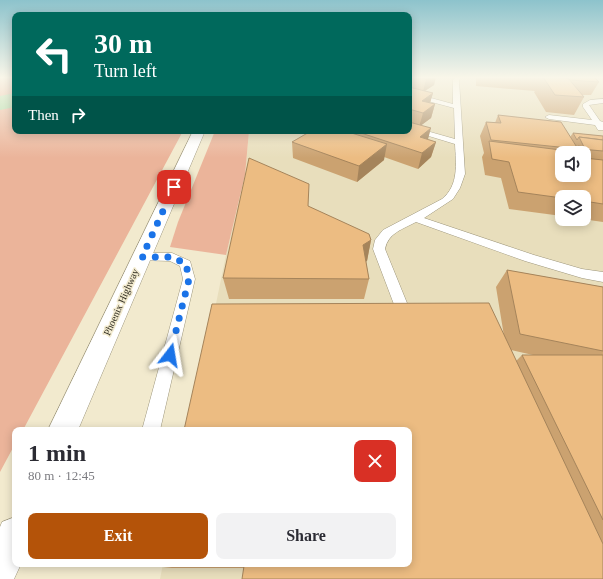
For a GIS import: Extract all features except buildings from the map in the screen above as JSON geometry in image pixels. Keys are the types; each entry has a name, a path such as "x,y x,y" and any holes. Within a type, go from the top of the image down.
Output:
{"main road":[{"name":"Phoenix Highway","path":"64,427 199,134"},
{"path":"0,568 12,542"}],"lane":[{"path":"400,303 379,249 381,240 387,233 440,205 450,197 458,183 461,171 458,107 447,104"},
{"path":"586,104 586,107 600,124 603,131"},
{"path":"549,118 600,124"},
{"path":"412,129 460,143"},
{"path":"415,218 484,244 590,275 603,277"},
{"path":"142,257 172,257 186,264 189,279 152,427"}],"shaded area":[{"path":"0,104 12,104 12,134 181,134 25,427 12,427 12,450 0,472"},
{"path":"412,104 603,104 603,579 160,579 162,567 412,567 412,427 191,427 226,255 245,175 249,134 412,134"},
{"path":"214,134 249,134 245,175 226,255 170,247 178,222"}],"route":[{"path":"170,355 189,279 186,264 172,257 142,257 174,187"}]}
